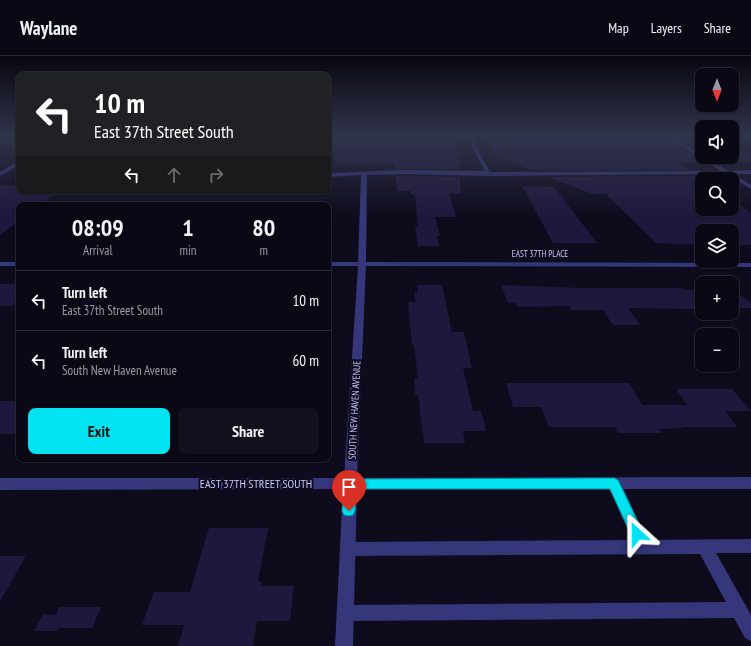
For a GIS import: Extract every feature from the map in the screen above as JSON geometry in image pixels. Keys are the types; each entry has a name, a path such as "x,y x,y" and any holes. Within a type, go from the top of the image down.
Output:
{"street":[{"path":"483,164 489,174"},
{"path":"714,164 727,172"},
{"path":"0,173 16,165"},
{"path":"331,175 411,172 489,174 695,172"},
{"path":"739,172 751,172"},
{"path":"0,173 16,173"},
{"name":"SOUTH NEW HAVEN AVENUE","path":"344,646 350,484 362,264 364,174"},
{"path":"739,180 751,187"},
{"path":"0,264 16,264"},
{"name":"EAST 37TH PLACE","path":"331,264 751,265"},
{"path":"614,483 643,547"},
{"name":"EAST 37TH STREET SOUTH","path":"0,484 751,483"},
{"path":"348,549 751,546"},
{"path":"704,547 751,632"},
{"path":"346,614 738,610"}],"building":[{"path":"394,164 460,164 460,169 395,169"},
{"path":"516,164 681,164 690,170 532,170"},
{"path":"396,176 460,177 461,194 449,193 456,217 435,217 440,236 437,236 439,246 418,246 415,226 418,227 415,194 411,194 411,191 397,191"},
{"path":"695,176 695,216 739,216 739,204 751,213 751,245 739,245 739,224 695,224 695,245 656,243 606,194 592,194 549,177"},
{"path":"0,185 16,185 16,194 55,194 45,202 16,202 16,223 0,235"},
{"path":"522,186 554,187 597,243 553,243"},
{"path":"0,284 16,284 16,302 12,306 0,306"},
{"path":"417,285 442,285 452,332 464,332 472,368 463,368 473,411 481,411 486,431 463,431 465,443 424,443 418,395 415,395 414,378 418,378 414,345 412,345 408,302 416,302 414,292 418,292"},
{"path":"501,285 583,288 682,288 685,290 695,290 695,309 628,308 640,325 613,325 603,310 571,310 570,306 517,307 516,303 508,303"},
{"path":"739,294 751,304 751,308 739,308"},
{"path":"506,383 629,383 642,405 687,405 676,389 732,389 751,411 725,411 737,427 682,427 683,428 659,429 662,433 618,433 615,427 549,427 541,407 513,407"},
{"path":"0,401 16,401 16,434 0,434"},
{"path":"209,528 268,528 258,581 262,581 261,586 294,586 290,621 257,621 253,646 178,646 184,625 142,625 154,592 190,592"},
{"path":"0,556 26,556 0,601"},
{"path":"59,607 101,607 92,628 58,628 57,631 34,631 43,614 56,615"}],"route":[{"path":"349,511 350,484 614,483 637,534"}]}
